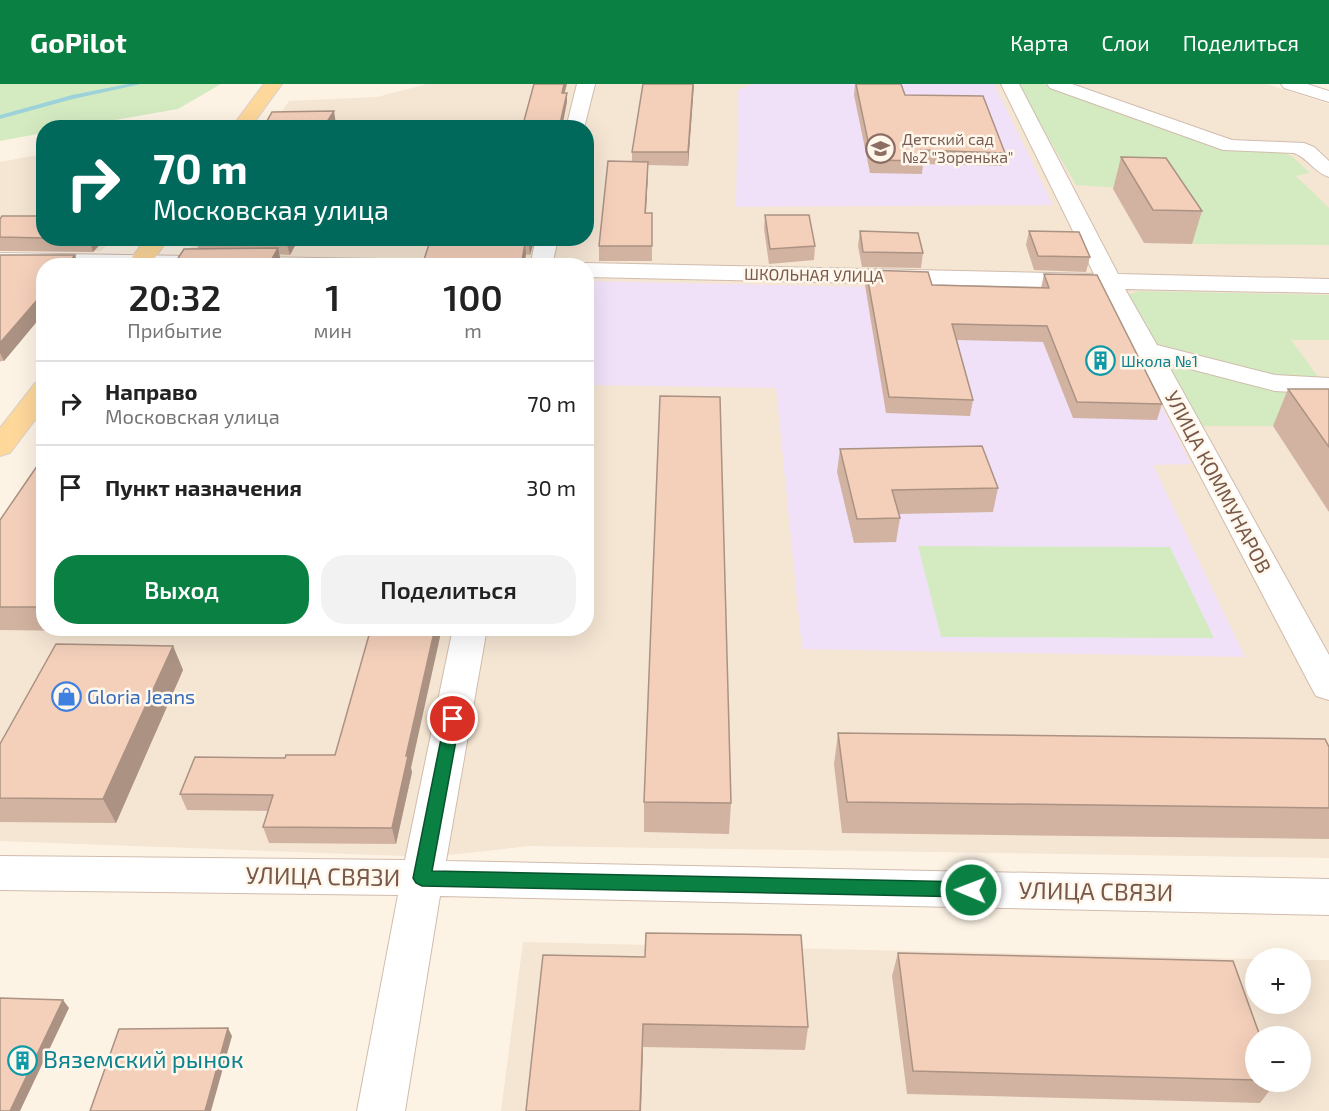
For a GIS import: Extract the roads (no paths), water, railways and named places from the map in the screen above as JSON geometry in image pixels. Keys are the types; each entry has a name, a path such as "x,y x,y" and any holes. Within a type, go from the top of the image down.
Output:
{"main road":[{"path":"246,120 273,84"},
{"path":"143,258 152,246"},
{"path":"0,447 36,400"}],"street":[{"path":"577,120 586,84"},
{"name":"УЛИЦА КОММУНАРОВ","path":"1010,84 1110,282 1329,687"},
{"path":"1056,84 1230,146 1298,147 1307,151 1329,171"},
{"path":"1290,84 1329,97"},
{"path":"0,260 36,261"},
{"name":"ШКОЛЬНАЯ УЛИЦА","path":"594,270 1329,286"},
{"path":"1147,350 1275,383 1329,386"},
{"path":"381,1111 422,878 468,636"},
{"name":"УЛИЦА СВЯЗИ","path":"0,873 422,878 1329,897"}],"waterway":[{"path":"0,117 72,97 138,84"}],"place":[{"name":"Детский сад №2 \"Зоренька\"","path":"881,148"},
{"name":"Школа №1","path":"1100,361"},
{"name":"Gloria Jeans","path":"66,697"},
{"name":"Вяземский рынок","path":"22,1060"}]}
